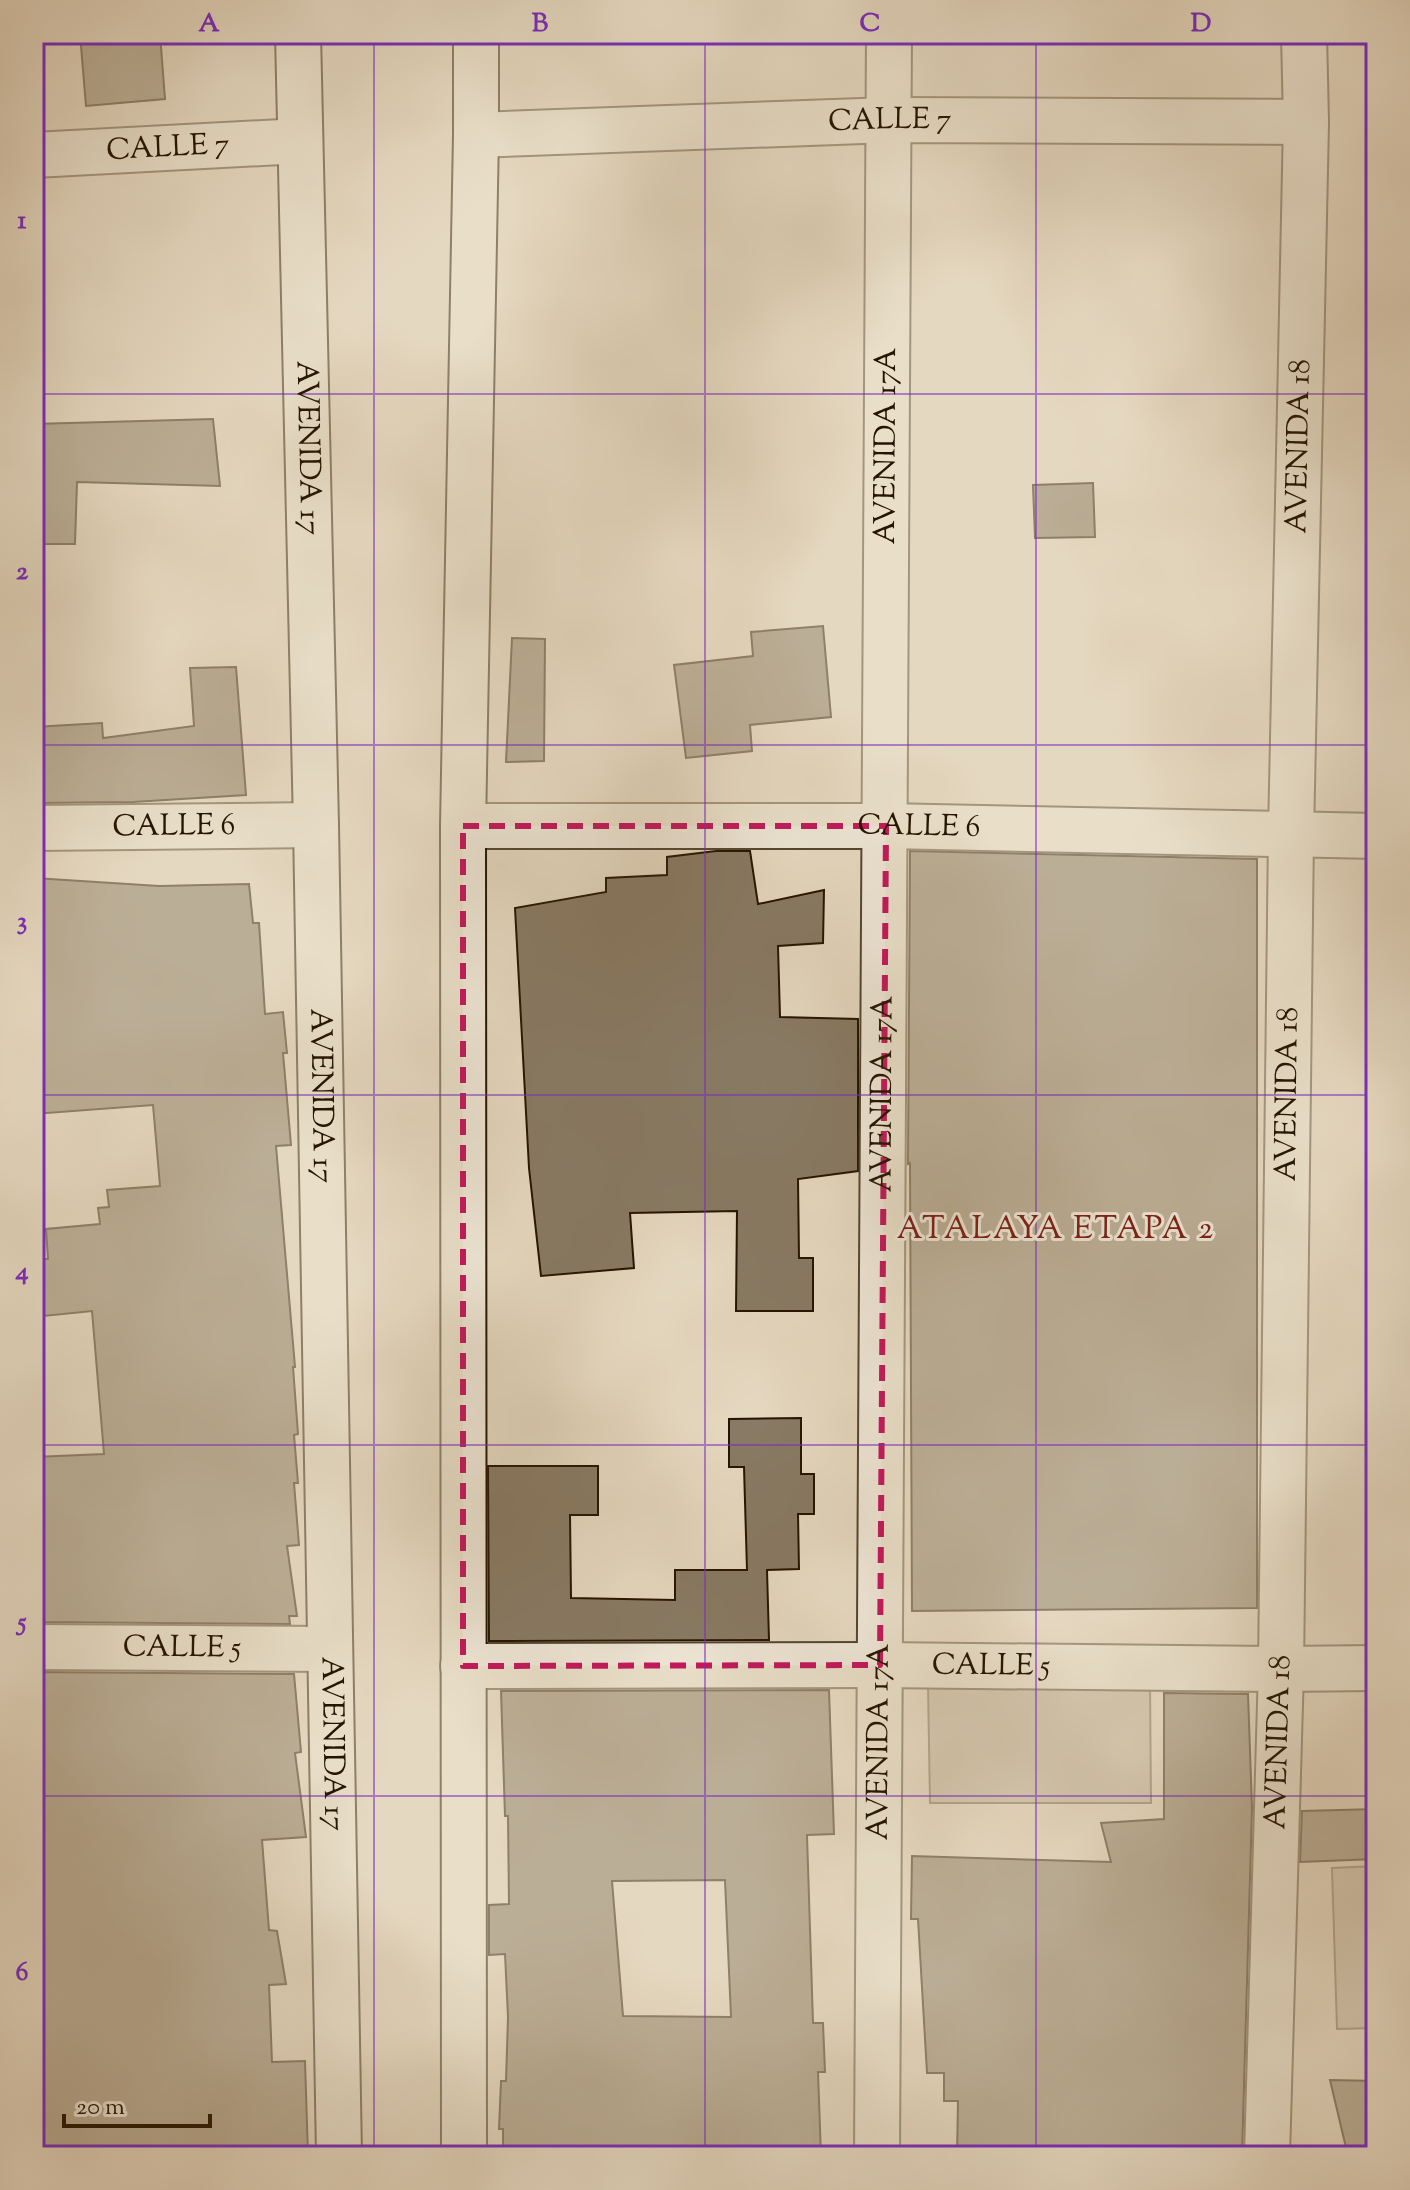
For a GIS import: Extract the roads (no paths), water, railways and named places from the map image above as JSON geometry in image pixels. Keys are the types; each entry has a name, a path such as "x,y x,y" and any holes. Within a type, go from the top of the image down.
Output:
{"street":[{"name":"AVENIDA 17","path":"298,34 316,825 339,2156"},
{"path":"464,2156 463,826 476,34"},
{"name":"AVENIDA 17A","path":"877,2156 889,34"},
{"name":"AVENIDA 18","path":"1267,2156 1281,1669 1291,834 1306,122 1304,34"},
{"name":"CALLE 7","path":"476,135 890,120 1306,122"},
{"name":"CALLE 7","path":"34,155 300,141"},
{"name":"CALLE 6","path":"34,828 316,825"},
{"name":"CALLE 6","path":"463,826 886,826 1376,836"},
{"name":"CALLE 5","path":"34,1647 330,1649"},
{"name":"CALLE 5","path":"463,1666 1376,1668"}],"district":[{"name":"ATALAYA ETAPA 2","path":"1056,1230"}]}
